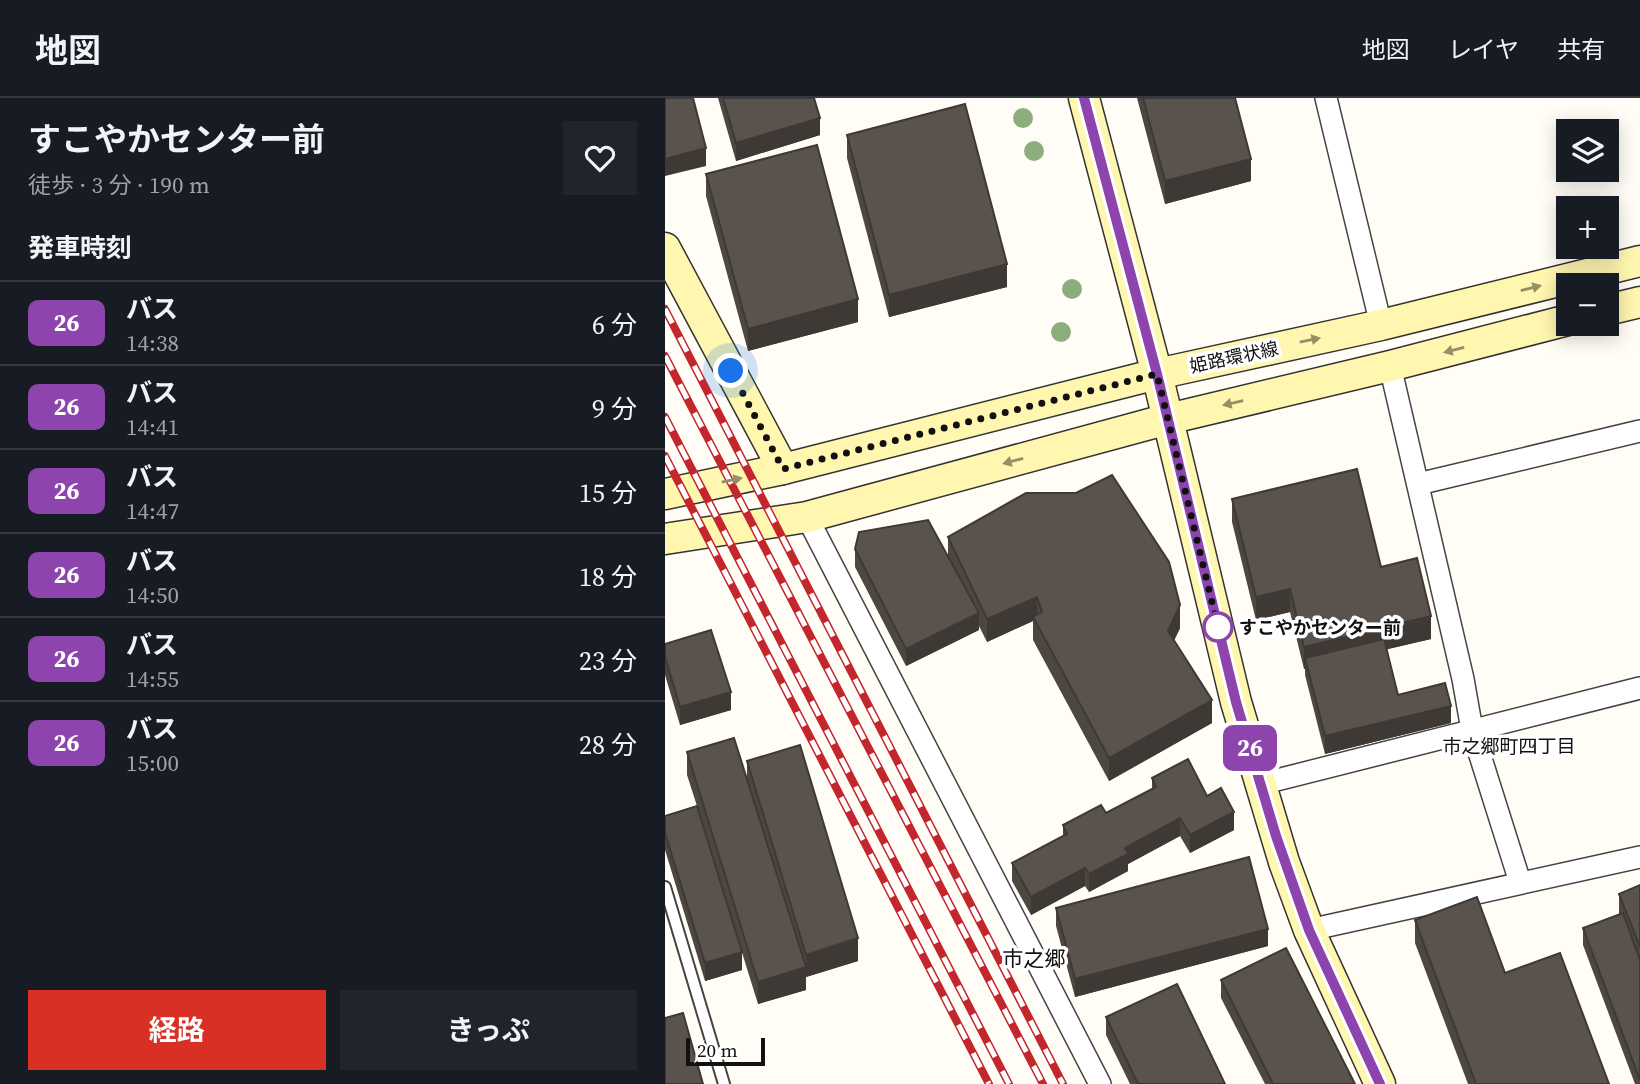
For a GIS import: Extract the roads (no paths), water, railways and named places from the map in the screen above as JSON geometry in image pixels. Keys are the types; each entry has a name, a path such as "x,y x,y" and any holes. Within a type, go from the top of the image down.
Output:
{"main road":[{"path":"1084,98 1157,374 1236,702 1284,862 1309,930 1380,1084"},
{"path":"665,248 783,469"},
{"name":"姫路環状線","path":"665,494 783,469 1157,374 1381,325 1640,261"},
{"path":"1619,307 1640,302"},
{"path":"667,533 807,517 1168,419 1556,323"}],"street":[{"path":"1326,98 1381,325"},
{"path":"1390,366 1463,679 1472,730 1520,882"},
{"path":"1417,484 1640,431"},
{"path":"807,517 1100,1084"},
{"path":"1261,784 1640,688"},
{"path":"1309,930 1640,857"}],"lane":[{"path":"665,887 724,1084"}],"railway":[{"path":"665,309 1063,1084"},
{"path":"665,356 1043,1084"},
{"path":"665,417 1009,1084"},
{"path":"665,456 989,1084"}],"place":[{"name":"すこやかセンター前","path":"1218,627"}],"district":[{"name":"市之郷町四丁目","path":"1509,746"},
{"name":"市之郷","path":"1034,958"}]}
